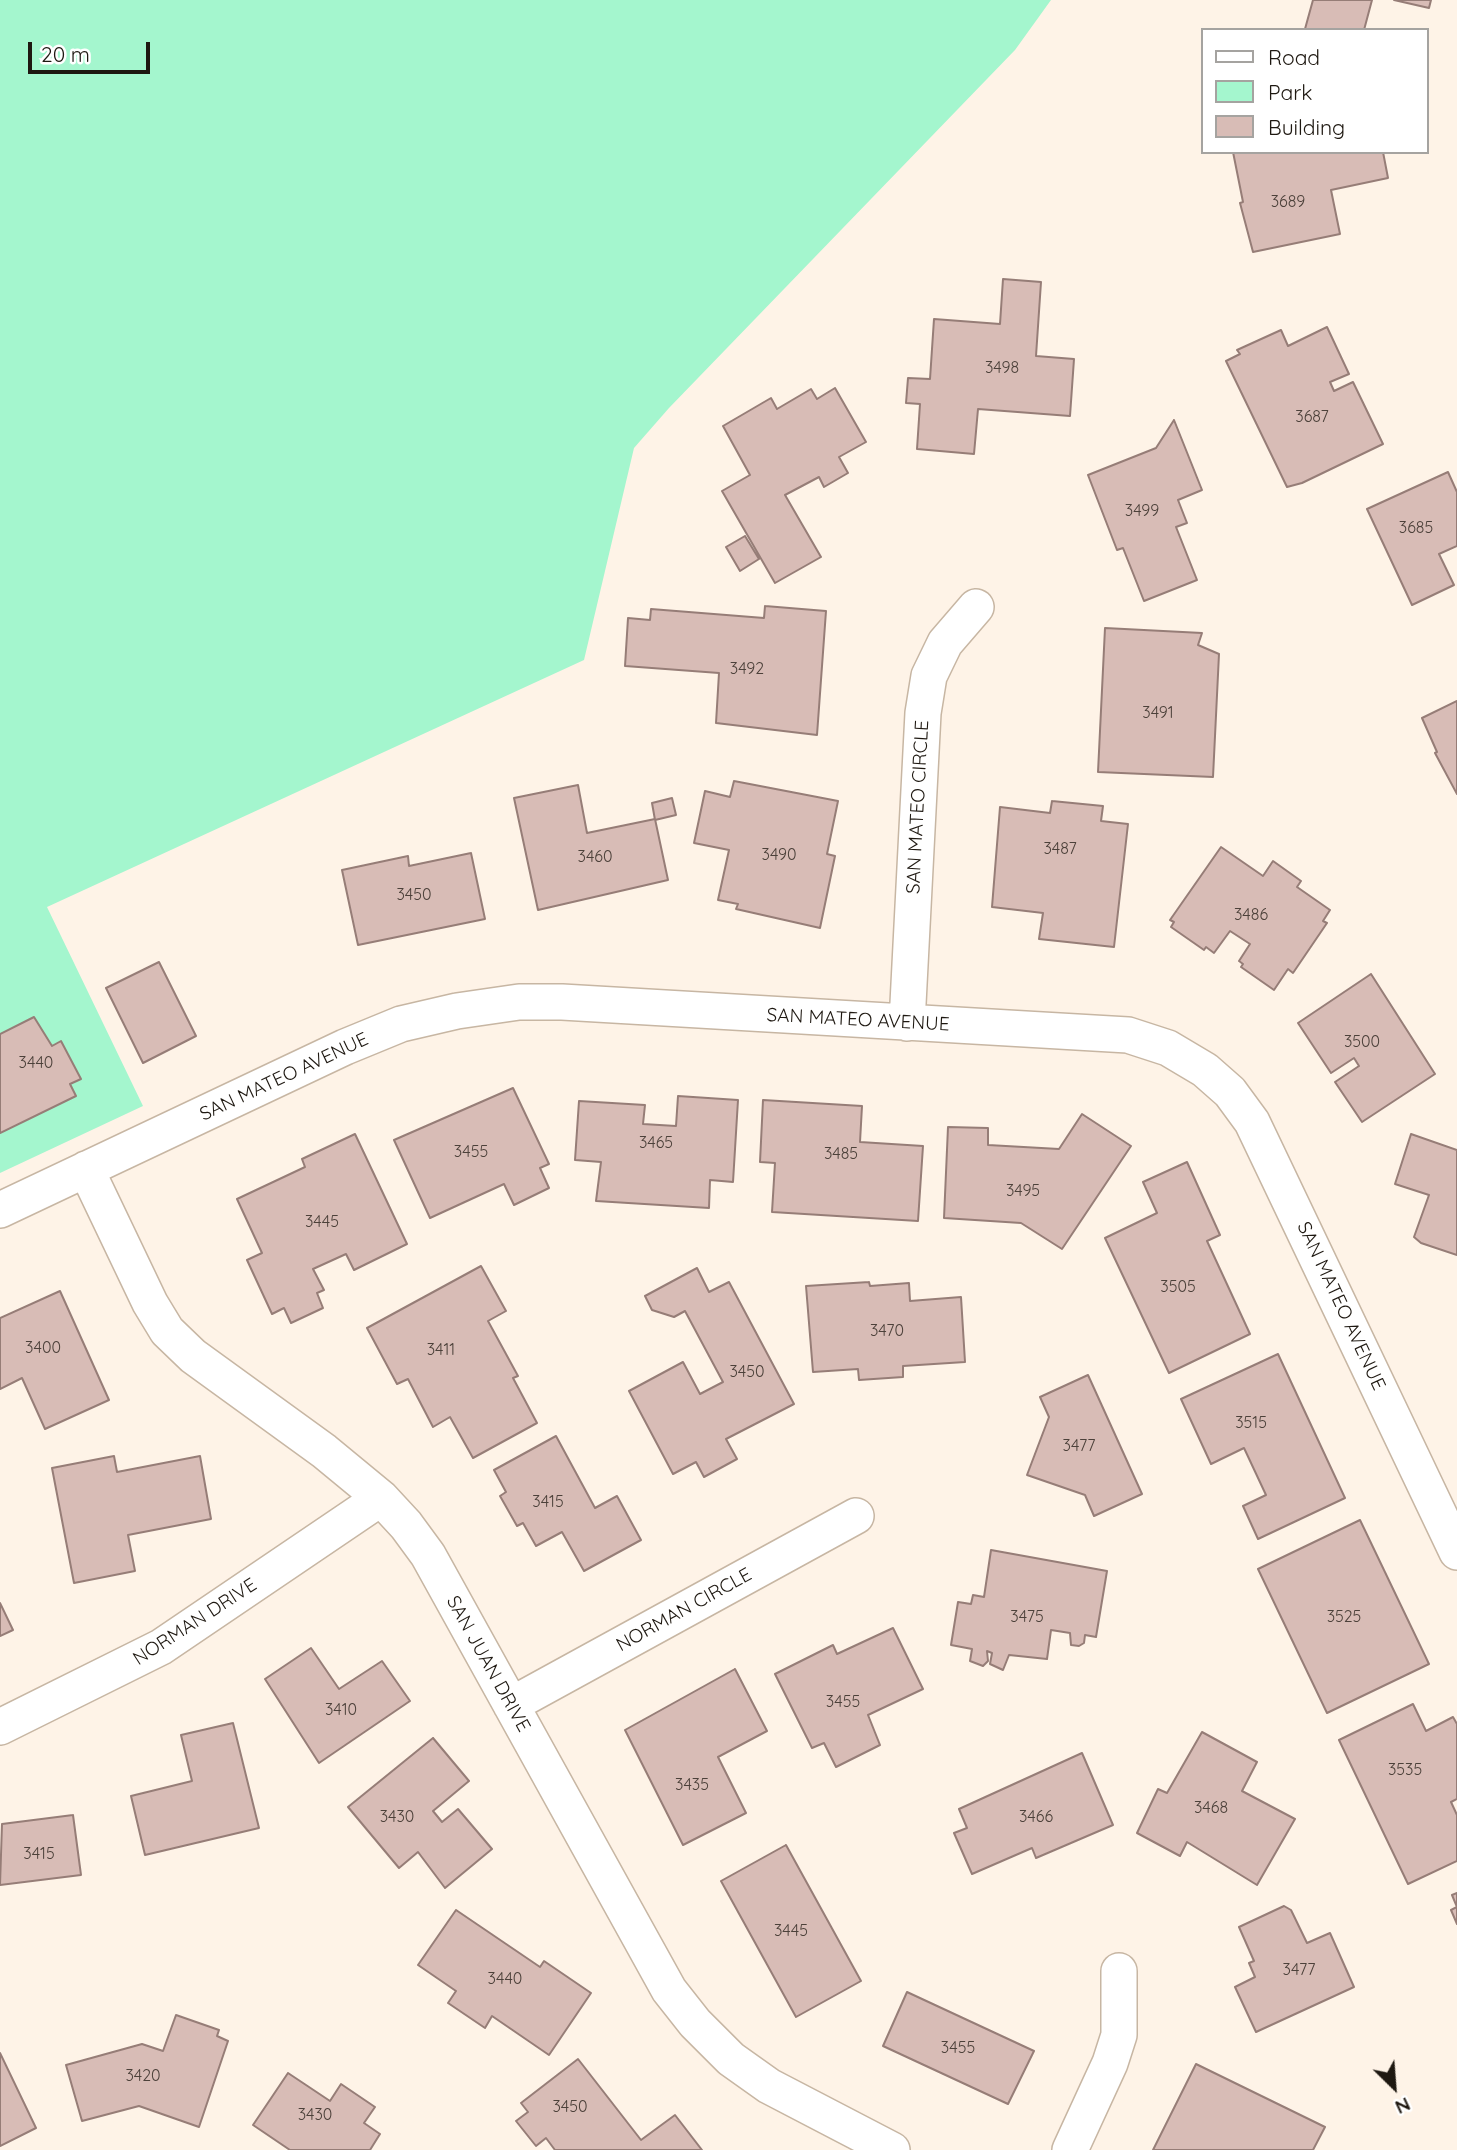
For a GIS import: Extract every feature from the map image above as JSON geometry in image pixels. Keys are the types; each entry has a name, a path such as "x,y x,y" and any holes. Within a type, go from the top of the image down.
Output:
{"street":[{"name":"SAN MATEO CIRCLE","path":"907,1023 923,713 929,676 945,643 976,607"},
{"name":"SAN MATEO AVENUE","path":"0,1210 367,1038 401,1024 457,1011 519,1002 562,1002 1128,1035 1168,1048 1205,1070 1230,1092 1270,1154 1457,1552"},
{"name":"SAN JUAN DRIVE","path":"86,1170 150,1303 167,1331 193,1356 324,1451 381,1498 406,1525 428,1555 669,1990 695,2023 731,2059 769,2086 892,2150"},
{"name":"NORMAN DRIVE","path":"0,1727 161,1647 381,1498"},
{"name":"NORMAN CIRCLE","path":"511,1705 856,1516"},
{"path":"1070,2150 1119,2035 1119,1971"}],"green space":[{"path":"0,0 1051,0 1015,50 669,408 634,448 584,660 47,907 143,1106 0,1173"}],"building":[{"path":"1313,0 1372,0 1365,28 1305,28"},
{"path":"1394,0 1431,0 1429,8"},
{"path":"1233,154 1383,154 1388,178 1331,190 1340,234 1253,252 1240,203 1243,202"},
{"path":"1003,279 1041,282 1036,356 1074,359 1070,416 978,409 974,454 917,449 920,404 906,403 908,378 930,379 934,319 1000,324"},
{"path":"1327,327 1349,374 1330,382 1334,391 1353,382 1383,444 1302,483 1287,487 1226,361 1240,354 1237,350 1281,330 1288,346"},
{"path":"835,388 866,442 839,457 848,473 824,487 819,477 785,495 821,557 775,583 722,491 750,475 723,426 771,398 777,409 811,389 817,399"},
{"path":"1174,420 1202,490 1178,500 1187,523 1176,527 1197,580 1144,601 1123,548 1117,550 1088,475 1156,448"},
{"path":"1448,472 1457,492 1457,546 1439,554 1454,585 1412,605 1367,509"},
{"path":"745,536 759,559 740,571 726,547"},
{"path":"765,606 826,611 817,735 716,723 719,673 625,666 628,618 650,620 651,609 764,618"},
{"path":"1105,628 1202,633 1198,645 1219,654 1213,777 1098,772"},
{"path":"1457,701 1457,794 1435,753 1437,752 1422,718"},
{"path":"734,781 838,801 827,854 835,856 820,928 736,909 738,904 718,900 729,850 694,843 705,791 730,797"},
{"path":"578,785 587,833 655,819 668,880 538,910 514,798"},
{"path":"672,798 676,815 655,820 652,803"},
{"path":"1052,801 1103,806 1101,821 1128,824 1114,947 1039,939 1043,913 992,907 1000,807 1050,813"},
{"path":"1221,847 1263,876 1273,861 1301,881 1297,887 1330,910 1323,921 1327,923 1293,973 1288,969 1274,990 1241,967 1243,964 1239,961 1250,944 1230,931 1214,953 1206,947 1204,950 1171,927 1174,922 1170,920"},
{"path":"471,853 485,919 358,945 342,870 408,856 409,866"},
{"path":"159,962 196,1036 143,1063 106,988"},
{"path":"1371,974 1435,1074 1362,1122 1335,1082 1359,1066 1354,1058 1331,1073 1298,1023"},
{"path":"34,1017 52,1046 61,1041 81,1079 70,1084 76,1096 0,1133 0,1034"},
{"path":"513,1088 549,1164 540,1168 549,1188 514,1205 504,1184 430,1218 394,1140"},
{"path":"678,1096 738,1100 733,1182 710,1180 709,1208 596,1201 601,1162 575,1160 579,1101 645,1105 643,1124 676,1126"},
{"path":"763,1100 862,1106 860,1142 923,1146 918,1221 772,1212 775,1163 760,1162"},
{"path":"1082,1114 1131,1146 1062,1249 1021,1223 944,1218 948,1127 988,1128 988,1145 1059,1149"},
{"path":"355,1134 407,1244 354,1270 346,1254 313,1269 324,1290 317,1293 323,1308 291,1323 284,1308 272,1314 247,1260 262,1253 237,1199 305,1167 302,1159"},
{"path":"1411,1134 1457,1150 1457,1255 1421,1243 1414,1237 1429,1195 1395,1184"},
{"path":"1187,1162 1220,1235 1207,1241 1250,1334 1169,1373 1105,1238 1157,1213 1143,1182"},
{"path":"481,1266 506,1311 488,1321 518,1376 513,1378 537,1423 473,1458 450,1417 433,1427 408,1379 397,1384 367,1328"},
{"path":"697,1268 709,1292 729,1282 794,1404 726,1439 737,1459 704,1477 696,1462 673,1474 629,1391 683,1362 700,1394 723,1382 685,1311 674,1317 652,1310 645,1296"},
{"path":"869,1282 870,1286 909,1283 910,1301 961,1297 965,1362 903,1366 903,1377 859,1380 858,1369 813,1372 806,1286"},
{"path":"60,1291 109,1400 45,1429 22,1378 0,1389 0,1318"},
{"path":"1278,1354 1345,1498 1258,1539 1243,1506 1266,1495 1244,1448 1211,1464 1181,1399"},
{"path":"1088,1375 1142,1494 1094,1516 1085,1495 1027,1475 1049,1417 1040,1397"},
{"path":"556,1436 595,1508 617,1496 641,1540 584,1571 562,1532 536,1546 523,1523 517,1526 500,1496 506,1492 494,1470"},
{"path":"114,1456 117,1472 200,1456 211,1519 128,1535 135,1571 74,1583 52,1468"},
{"path":"1360,1520 1429,1664 1327,1713 1258,1569"},
{"path":"991,1550 1107,1571 1096,1637 1085,1635 1084,1643 1079,1646 1071,1645 1070,1633 1051,1630 1047,1659 1009,1655 1003,1670 990,1664 992,1653 987,1651 988,1661 983,1666 970,1661 972,1649 951,1645 958,1602 971,1604 973,1595 984,1597"},
{"path":"0,1603 13,1630 0,1636"},
{"path":"893,1628 923,1689 868,1715 880,1745 836,1767 824,1743 812,1748 775,1674 833,1645 837,1654"},
{"path":"311,1648 339,1689 382,1661 410,1701 319,1763 265,1679"},
{"path":"735,1669 767,1731 718,1757 746,1813 683,1845 625,1730"},
{"path":"1413,1704 1426,1731 1453,1717 1457,1724 1457,1799 1451,1802 1457,1815 1457,1861 1408,1884 1339,1740"},
{"path":"233,1723 259,1828 145,1855 131,1796 192,1781 181,1735"},
{"path":"1202,1732 1257,1762 1242,1791 1295,1819 1257,1885 1187,1842 1180,1856 1137,1833 1158,1789 1167,1793"},
{"path":"433,1738 469,1781 433,1811 442,1822 458,1809 492,1849 445,1888 418,1852 399,1868 348,1807"},
{"path":"1082,1753 1113,1825 1036,1858 1032,1848 972,1874 954,1833 967,1828 959,1809"},
{"path":"73,1815 81,1875 0,1885 2,1824"},
{"path":"786,1845 861,1981 796,2017 721,1881"},
{"path":"1457,1893 1457,1907 1452,1895"},
{"path":"1284,1906 1291,1910 1307,1943 1330,1933 1354,1987 1256,2032 1235,1987 1255,1977 1249,1963 1254,1961 1239,1927"},
{"path":"1457,1907 1457,1924 1451,1910"},
{"path":"456,1910 540,1967 544,1961 591,1993 549,2055 492,2016 485,2028 448,2003 456,1991 418,1965"},
{"path":"907,1992 1034,2051 1008,2104 883,2046"},
{"path":"176,2015 219,2030 217,2036 228,2041 199,2127 139,2106 82,2121 66,2065 142,2044 163,2051"},
{"path":"0,2053 36,2128 0,2146"},
{"path":"578,2059 641,2140 675,2115 702,2150 555,2150 546,2138 536,2146 516,2121 528,2112 521,2103"},
{"path":"1196,2064 1325,2127 1313,2150 1153,2150"},
{"path":"288,2073 330,2101 341,2084 375,2107 364,2123 380,2134 370,2150 290,2150 253,2125"}]}
